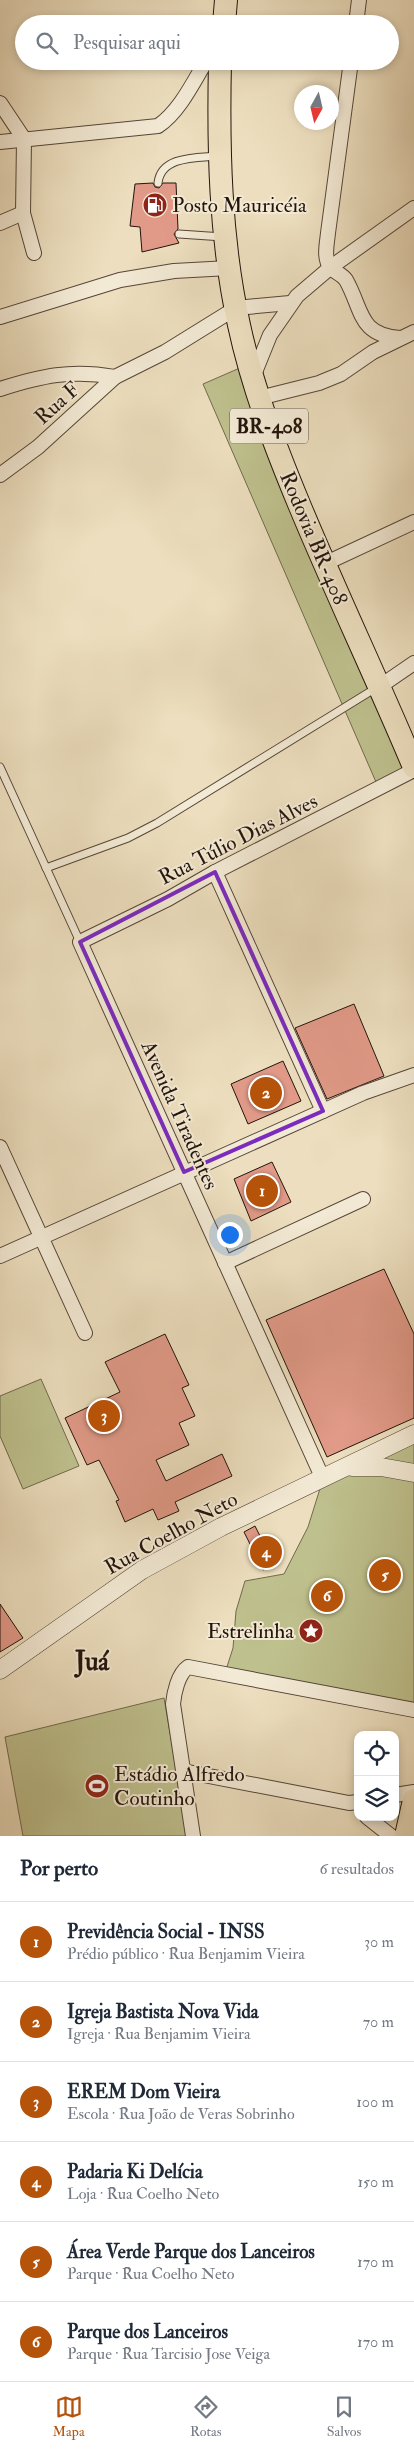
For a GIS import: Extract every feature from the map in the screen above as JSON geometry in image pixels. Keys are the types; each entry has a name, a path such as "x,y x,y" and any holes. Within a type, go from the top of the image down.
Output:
{"main road":[{"path":"225,15 226,0"},
{"name":"Rodovia BR-408","path":"220,70 221,155 228,268 256,388 281,459 324,564 414,769"},
{"path":"406,1836 414,1800"}],"street":[{"path":"357,15 359,0"},
{"path":"0,142 152,128 164,122 180,102 200,70"},
{"path":"350,70 326,252 331,267 346,280 356,307 370,328 378,334 400,338"},
{"path":"0,103 24,139 22,213 34,253"},
{"path":"414,208 331,267 290,303 270,335 256,388 318,384 341,374 373,352 414,332"},
{"path":"0,224 22,213"},
{"path":"0,317 120,280 174,271 228,268"},
{"path":"236,308 290,303"},
{"name":"Rua F","path":"0,475 38,447 115,377 165,352 236,308"},
{"path":"0,389 49,375 71,372 115,377"},
{"path":"324,564 414,522"},
{"path":"379,687 414,663"},
{"name":"Rua Túlio Dias Alves","path":"80,942 168,899 215,872 414,769"},
{"path":"215,872 322,1111"},
{"name":"Avenida Tiradentes","path":"80,942 323,1479"},
{"path":"0,1256 363,1093 414,1075"},
{"path":"0,1148 85,1333"},
{"path":"225,1263 363,1199"},
{"name":"Rua Coelho Neto","path":"0,1670 142,1570 221,1527 349,1467 414,1434"},
{"name":"Rua Coelho Neto","path":"349,1467 381,1467 414,1473"},
{"path":"193,1836 173,1704 174,1695 183,1671 193,1666 414,1710"},
{"path":"184,1771 354,1805"},
{"path":"399,1794 414,1792"},
{"path":"372,1821 391,1836"}],"lane":[{"path":"158,183 163,169 170,164 179,160 221,155"},
{"path":"178,234 226,237"},
{"path":"46,868 128,838 157,823 379,687"},
{"name":"Avenida Tiradentes","path":"0,767 80,942"}],"highlighted area":[{"path":"215,872 323,1111 184,1172 80,942"}],"green space":[{"path":"249,364 412,763 376,782 203,384"},
{"path":"41,1379 79,1466 23,1489 0,1436 0,1396"},
{"path":"414,1441 414,1466 366,1464"},
{"path":"349,1467 414,1473 414,1710 225,1673 233,1648 236,1611 245,1581 284,1574 308,1527 323,1479"},
{"name":"Estádio Alfredo Coutinho","path":"164,1698 188,1836 23,1836 5,1737"}],"building":[{"name":"Posto Mauricéia","path":"153,183 155,187 159,188 163,183 176,183 178,229 174,234 179,243 142,252 140,227 130,226 135,184"},
{"path":"354,1004 384,1076 327,1099 295,1028"},
{"path":"283,1061 301,1101 248,1124 231,1084"},
{"path":"272,1162 291,1202 251,1221 234,1179"},
{"path":"384,1269 414,1334 414,1418 327,1457 266,1320"},
{"path":"165,1334 189,1385 182,1388 195,1416 179,1423 189,1445 156,1460 166,1481 222,1454 232,1476 175,1502 179,1511 158,1520 153,1509 125,1522 116,1501 119,1500 99,1460 87,1465 65,1418 120,1392 105,1362"},
{"path":"255,1526 264,1544 271,1540 281,1561 263,1570 244,1532"},
{"path":"0,1604 23,1638 0,1652"}],"place":[{"name":"Posto Mauricéia","path":"155,205"},
{"name":"Igreja Bastista Nova Vida","path":"266,1093"},
{"name":"Previdência Social - INSS","path":"262,1191"},
{"name":"EREM Dom Vieira","path":"104,1416"},
{"name":"Padaria Ki Delícia","path":"266,1552"},
{"name":"Área Verde Parque dos Lanceiros","path":"385,1575"},
{"name":"Parque dos Lanceiros","path":"327,1596"},
{"name":"Estrelinha","path":"311,1631"},
{"name":"Estádio Alfredo Coutinho","path":"97,1786"}],"district":[{"name":"Juá","path":"92,1661"}]}
